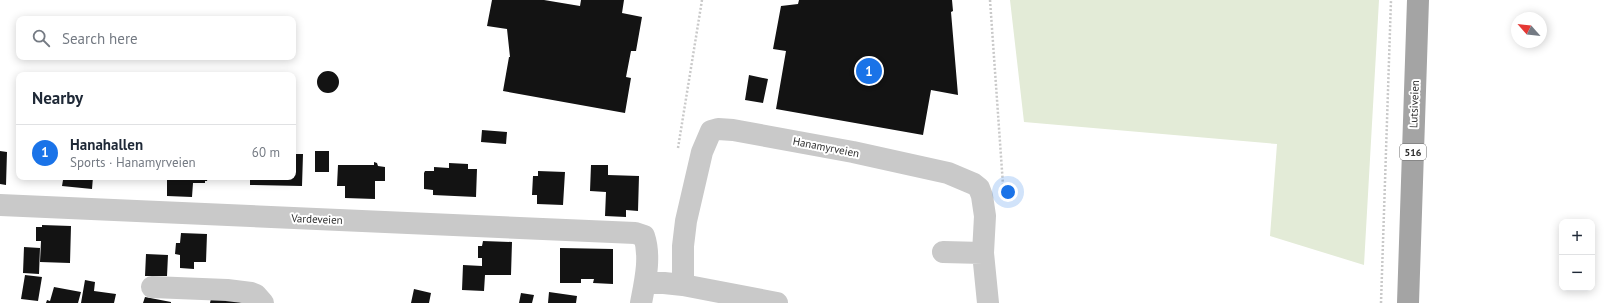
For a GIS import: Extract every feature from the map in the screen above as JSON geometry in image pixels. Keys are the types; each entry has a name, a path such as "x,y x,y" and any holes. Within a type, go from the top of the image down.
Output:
{"main road":[{"name":"Lutsiveien","path":"1408,303 1418,0"}],"street":[{"name":"Hanamyrveien","path":"683,285 683,246 686,221 702,152 711,131 718,129 733,130 853,152 960,177 974,184 979,188 982,196 985,216 983,253 988,303"},
{"name":"Vardeveien","path":"0,205 635,233 644,236 647,246 645,281"},
{"path":"943,252 983,253"},
{"path":"641,303 645,281 683,285 777,303"},
{"path":"152,286 227,290 251,293 256,295 263,303"}],"path":[{"path":"677,154 702,0"},
{"path":"990,0 1003,186"},
{"path":"1381,303 1391,0"}],"green space":[{"path":"1010,0 1379,0 1364,265 1270,236 1277,144 1024,122"}],"building":[{"path":"492,0 544,0 580,6 581,0 624,0 622,13 642,17 636,51 631,51 626,77 631,78 625,113 503,91 510,57 507,29 487,26"},
{"path":"799,0 952,0 953,11 951,12 958,95 931,90 923,135 776,109 786,51 773,49 781,6 798,4"},
{"path":"324,71 332,71 339,78 339,86 332,93 324,93 317,86 317,78"},
{"path":"749,75 768,79 763,103 745,100"},
{"path":"482,130 507,132 506,144 481,142"},
{"path":"0,151 7,152 6,185 0,184"},
{"path":"315,151 329,151 329,172 315,172"},
{"path":"296,154 303,154 302,186 250,185 250,180 296,180"},
{"path":"374,162 377,163 378,166 385,167 385,181 375,181 375,199 345,198 345,186 337,186 338,165 374,165"},
{"path":"449,163 468,164 468,169 477,169 476,197 433,195 433,190 424,189 425,171 434,171 434,167 449,168"},
{"path":"591,165 608,165 608,175 639,176 638,211 626,210 626,217 605,216 606,192 590,191"},
{"path":"538,171 565,172 563,205 537,204 537,195 532,195 533,176 538,176"},
{"path":"63,180 93,180 92,189 62,186"},
{"path":"167,180 207,180 205,183 193,183 192,197 167,196"},
{"path":"42,225 71,226 70,263 40,262 41,241 36,241 36,227 42,227"},
{"path":"181,233 207,234 206,262 194,262 194,269 180,268 180,255 175,254 176,243 180,243"},
{"path":"483,241 512,242 511,275 485,275 484,291 462,290 463,265 482,266 482,258 478,258 478,246 482,246"},
{"path":"24,247 40,248 39,274 23,273"},
{"path":"560,248 613,249 613,284 593,283 594,279 581,279 581,283 560,283"},
{"path":"146,254 168,255 167,276 145,276"},
{"path":"25,275 42,277 38,301 21,299"},
{"path":"85,280 95,282 94,291 116,294 114,303 81,303"},
{"path":"54,287 81,292 78,303 46,303 47,300 50,301"},
{"path":"414,289 431,293 429,303 411,303"},
{"path":"549,292 577,296 576,303 548,303"},
{"path":"521,293 534,295 532,303 519,303"},
{"path":"212,294 243,303 210,303"},
{"path":"145,297 171,302 171,303 143,303"}],"place":[{"name":"Hanahallen","path":"869,71"}]}
